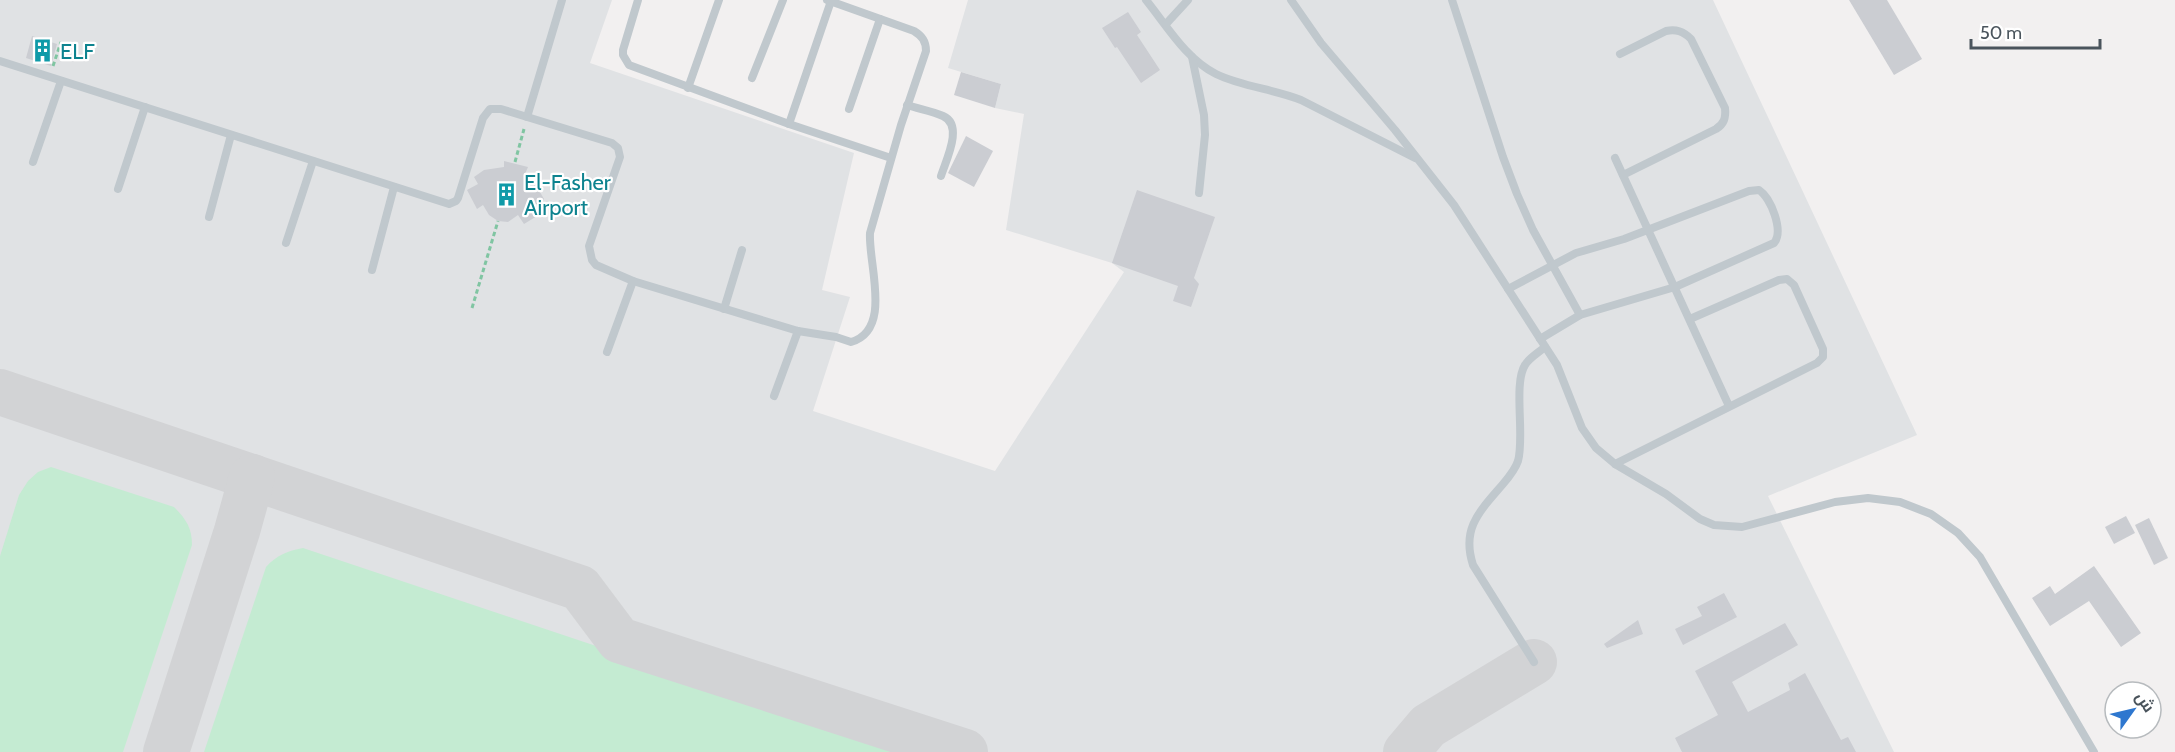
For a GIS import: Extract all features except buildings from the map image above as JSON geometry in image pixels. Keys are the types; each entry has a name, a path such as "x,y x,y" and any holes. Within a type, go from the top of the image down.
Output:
{"lane":[{"path":"527,117 562,0"},
{"path":"638,0 623,50 626,60 634,68 891,158"},
{"path":"688,88 719,0"},
{"path":"752,78 783,0"},
{"path":"1146,0 1191,57 1217,75 1284,93 1301,100 1419,161"},
{"path":"1166,24 1188,0"},
{"path":"1291,0 1321,43 1454,205 1557,365 1582,428 1596,448 1615,464 1666,494 1700,519 1728,527 1742,527 1835,502 1868,498 1900,502 1931,514 1958,533 1980,557 2094,752"},
{"path":"1452,0 1503,157 1533,230 1580,315"},
{"path":"0,61 444,202 456,201 485,113 495,108 612,143 618,148 620,157 589,246 589,253 596,265 633,281 798,331 836,337 851,342 858,340 868,332 871,326 876,291 870,251 870,233 907,105 926,51 923,39 914,31 829,1 789,124"},
{"path":"849,109 880,19"},
{"path":"1620,54 1665,31 1672,30 1686,34 1691,39 1725,108 1726,115 1721,126 1623,175"},
{"path":"1191,57 1204,115 1205,135 1199,193"},
{"path":"33,162 61,81"},
{"path":"907,105 944,116 952,123 954,134 941,176"},
{"path":"118,189 145,107"},
{"path":"209,217 231,135"},
{"path":"1615,158 1729,406"},
{"path":"286,243 314,161"},
{"path":"372,270 394,187"},
{"path":"1508,290 1588,248 1624,239 1749,191 1759,190 1767,198 1779,228 1778,239 1774,243 1675,287 1580,315 1540,339"},
{"path":"724,309 742,250"},
{"path":"1615,464 1817,363 1823,357 1823,348 1794,285 1787,279 1779,280 1690,319"},
{"path":"607,352 633,281"},
{"path":"774,396 798,331"},
{"path":"1534,662 1473,565 1468,539 1471,526 1478,514 1516,465 1519,456 1521,372 1528,361 1545,347"}],"path":[{"path":"49,77 61,42"},
{"path":"515,162 527,117"},
{"path":"472,308 498,221"}],"shaded area":[{"path":"0,0 612,0 590,63 854,153 822,290 850,297 813,411 995,471 1124,272 1112,263 1006,230 1024,114 995,108 1001,84 948,68 968,0 1713,0 1917,435 1768,496 1894,752 0,752"}],"green space":[{"path":"51,467 174,507 185,520 191,534 192,545 123,752 0,752 0,556 19,495 28,481 38,472"},
{"path":"303,548 608,650 612,647 934,752 204,752 266,567 283,554"}],"taxiway":[{"path":"0,392 580,588 619,640 965,752"},
{"path":"166,752 237,531 252,477"},
{"path":"1406,752 1428,726 1534,662"}],"place":[{"name":"ELF","path":"42,51"},
{"name":"El-Fasher Airport","path":"506,195"}]}
